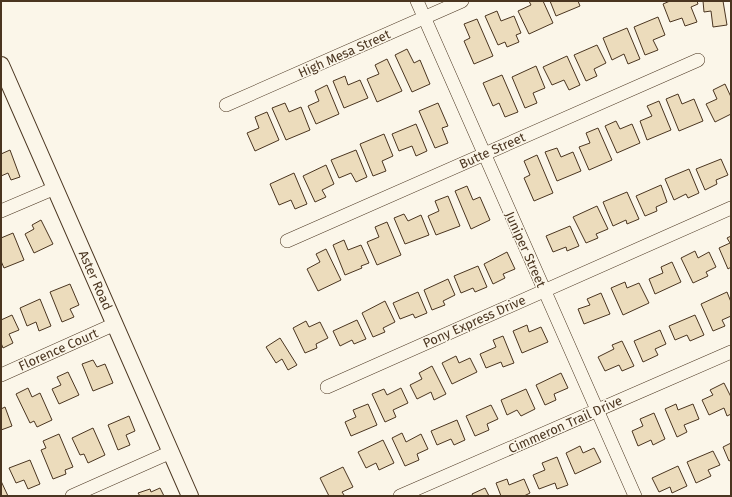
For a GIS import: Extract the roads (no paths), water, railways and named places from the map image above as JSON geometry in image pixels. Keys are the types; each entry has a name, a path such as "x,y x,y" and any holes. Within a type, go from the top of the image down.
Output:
{"main road":[{"name":"Aster Road","path":"1,65 190,496"}],"street":[{"name":"Juniper Street","path":"417,1 636,496"},
{"name":"High Mesa Street","path":"226,105 462,1"},
{"name":"Butte Street","path":"287,241 698,60"},
{"path":"1,211 55,188"},
{"name":"Pony Express Drive","path":"327,386 731,208"},
{"name":"Florence Court","path":"1,374 115,324"},
{"name":"Cimmeron Trail Drive","path":"400,496 731,352"},
{"path":"72,496 171,452"}]}
